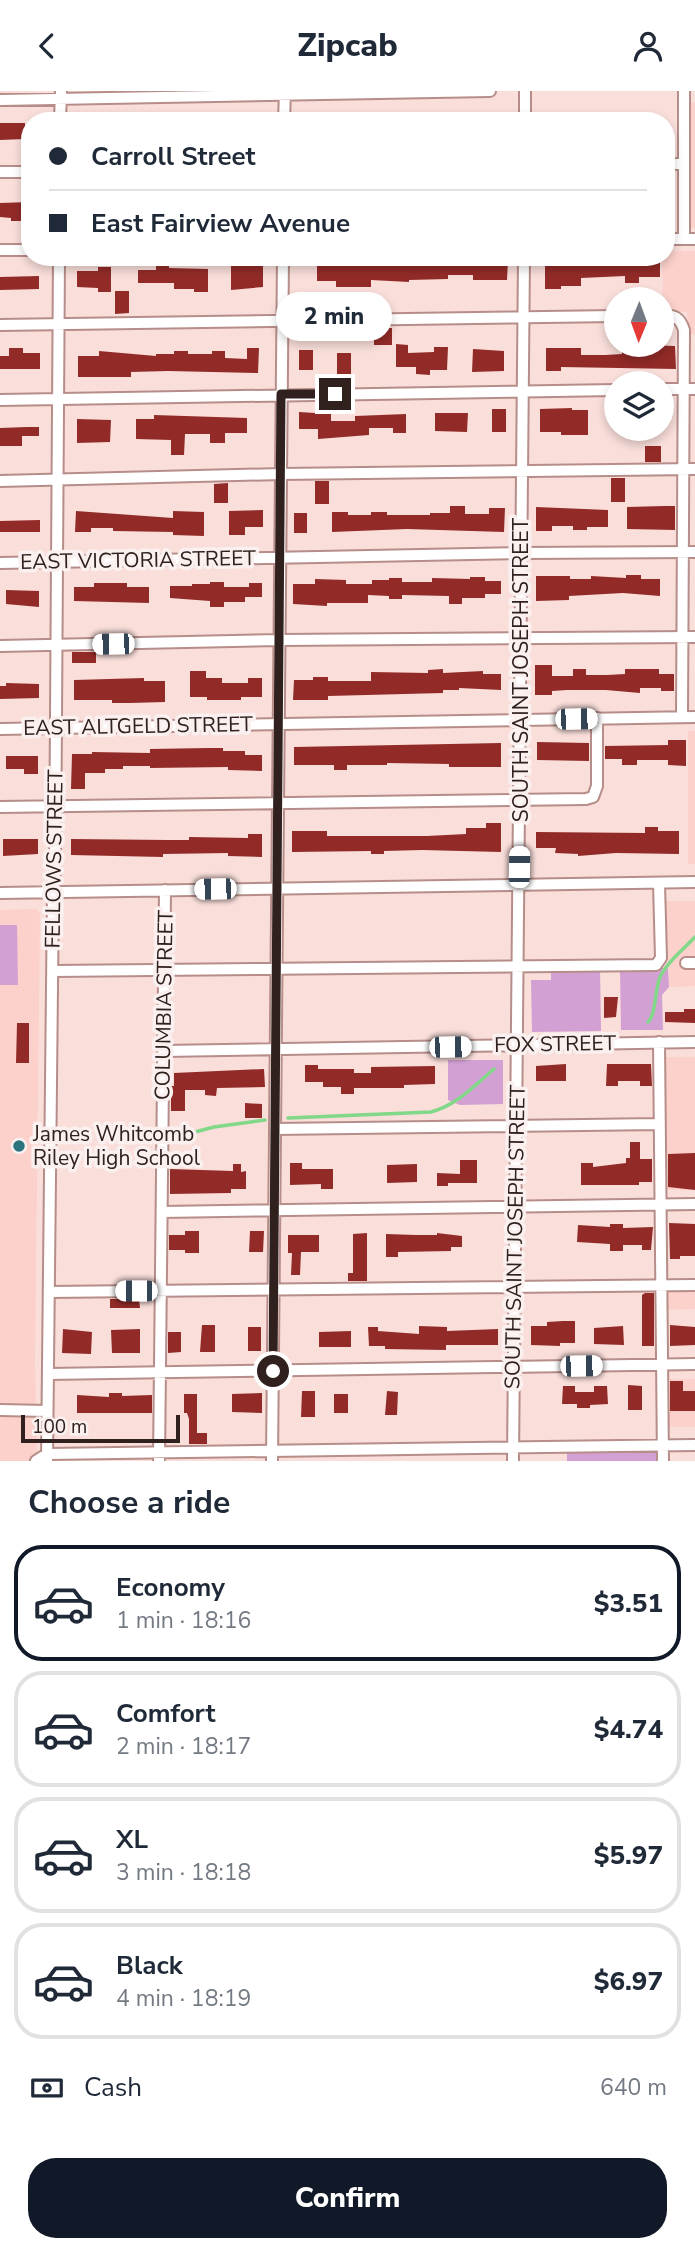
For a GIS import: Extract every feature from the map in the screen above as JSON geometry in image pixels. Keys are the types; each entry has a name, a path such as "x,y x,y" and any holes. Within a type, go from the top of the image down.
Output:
{"street":[{"path":"0,100 61,95 490,91"},
{"path":"525,112 526,91"},
{"path":"684,91 684,164 690,239"},
{"path":"284,112 285,93"},
{"path":"675,164 684,164"},
{"path":"0,172 21,172"},
{"path":"0,250 21,250"},
{"name":"FELLOWS STREET","path":"47,1458 56,807 59,266"},
{"path":"272,1456 283,266"},
{"name":"SOUTH SAINT JOSEPH STREET","path":"513,1461 524,266"},
{"path":"0,325 604,316"},
{"path":"674,317 682,322 690,389 689,552 682,636 682,717"},
{"path":"0,400 604,390"},
{"path":"0,481 281,474 689,470"},
{"name":"EAST VICTORIA STREET","path":"0,563 689,552"},
{"path":"0,646 695,636"},
{"name":"EAST ALTGELD STREET","path":"0,729 695,717"},
{"path":"0,807 586,799 593,797 597,786 597,718"},
{"path":"0,893 695,882"},
{"path":"53,971 518,964 656,965 661,958 659,883"},
{"name":"COLUMBIA STREET","path":"159,1457 165,890"},
{"path":"659,1042 663,1461"},
{"name":"FOX STREET","path":"163,1051 695,1042"},
{"path":"275,1129 659,1124"},
{"path":"162,1212 695,1204"},
{"path":"49,1292 695,1285"},
{"path":"48,1374 695,1364"},
{"path":"0,1410 47,1411"},
{"path":"36,1461 47,1458 272,1456 695,1445"}],"shaded area":[{"path":"689,102 695,102 695,228 688,228"},
{"path":"675,251 695,251 695,334 688,334 687,312 674,312 674,287 663,287 662,266 675,266"},
{"path":"688,731 695,731 695,864 688,864"},
{"path":"666,901 695,901 695,986 669,987"},
{"name":"James Whitcomb Riley High School","path":"36,909 40,914 35,1363 37,1461 0,1461 0,910"},
{"path":"0,925 17,925 18,985 0,985"},
{"path":"551,968 600,968 601,1031 532,1032 531,980 551,980"},
{"path":"620,968 668,968 669,987 662,995 663,1030 621,1030"},
{"path":"662,1057 695,1057 695,1190 664,1190"},
{"path":"448,1060 503,1060 503,1104 460,1105 448,1100"},
{"path":"695,1288 695,1309 663,1310 663,1289"},
{"path":"665,1379 695,1379 695,1427 666,1427"},
{"path":"659,1449 659,1461 567,1461 567,1451"}],"building":[{"path":"0,123 21,123 21,139 0,140"},
{"path":"21,202 21,221 0,217 0,203"},
{"path":"156,266 208,269 208,292 174,289 174,283 138,283 138,270 156,270"},
{"path":"231,266 263,266 263,287 231,290"},
{"path":"317,266 508,266 507,280 473,280 473,275 448,275 448,279 409,282 371,280 371,287 336,287 336,281 317,281"},
{"path":"545,266 660,266 660,277 639,277 639,283 625,283 625,276 581,278 581,286 545,289"},
{"path":"98,267 111,267 111,292 77,287 77,271 98,271"},
{"path":"39,276 39,289 0,290 0,277"},
{"path":"115,291 129,291 129,313 115,314"},
{"path":"300,293 314,293 314,313 300,313"},
{"path":"374,328 392,328 392,345 374,345"},
{"path":"396,344 408,345 408,353 434,352 434,347 448,347 447,370 430,370 430,375 416,374 416,367 396,367"},
{"path":"675,346 676,369 561,367 561,371 546,371 546,348 581,348 581,355 674,357"},
{"path":"9,348 23,348 23,353 40,353 40,369 0,369 0,356 9,356"},
{"path":"247,348 259,348 258,373 168,371 131,372 131,377 78,377 78,356 99,356 99,351 156,356 174,354 174,351 212,354 212,351 225,351 225,358 247,359"},
{"path":"473,349 504,351 504,371 472,372"},
{"path":"299,350 313,350 313,370 299,370"},
{"path":"337,353 351,353 351,374 337,374"},
{"path":"492,409 506,409 506,432 492,432"},
{"path":"540,409 588,410 588,435 540,432"},
{"path":"299,412 331,414 331,421 355,421 355,416 406,414 406,433 393,433 393,428 369,428 369,435 318,439 318,429 299,429"},
{"path":"435,413 468,413 467,432 435,431"},
{"path":"154,415 247,418 247,433 225,433 225,443 210,443 210,434 185,434 184,455 171,455 171,440 136,439 136,419 154,419"},
{"path":"77,419 111,420 110,442 77,443"},
{"path":"39,427 39,436 22,436 22,446 0,446 0,428"},
{"path":"645,446 661,446 661,462 645,462"},
{"path":"611,478 625,478 625,502 611,502"},
{"path":"315,481 329,481 329,504 315,504"},
{"path":"228,483 228,503 214,503 214,484"},
{"path":"450,506 465,506 465,514 489,514 489,508 505,508 504,532 407,529 332,532 332,512 348,512 348,515 387,512 387,515 430,515 450,513"},
{"path":"675,506 675,530 627,529 627,507"},
{"path":"536,507 608,510 608,527 573,530 573,526 552,526 552,531 536,531"},
{"path":"263,510 263,527 245,527 245,535 229,535 229,511"},
{"path":"76,511 173,518 173,511 204,512 204,536 173,535 173,532 113,531 113,528 91,528 91,532 75,532"},
{"path":"294,513 307,513 307,533 294,533"},
{"path":"40,520 40,532 0,532 0,521"},
{"path":"626,575 641,575 641,579 660,579 660,596 623,593 536,601 536,576 591,579 591,576 626,578"},
{"path":"470,577 501,581 501,594 485,594 485,598 462,598 462,604 449,604 449,596 402,595 402,599 389,599 389,596 368,595 368,603 327,603 327,606 293,604 293,584 315,584 315,579 346,580 346,584 372,584 372,580 389,578 402,578 402,582 432,582 432,578"},
{"path":"224,582 224,587 249,587 249,583 262,583 262,597 245,597 245,602 224,602 224,607 210,607 210,601 170,598 170,586 192,586"},
{"path":"94,583 127,583 127,587 149,587 149,603 74,601 74,587 94,587"},
{"path":"6,590 39,591 39,607 6,604"},
{"path":"72,652 96,652 96,663 72,663"},
{"path":"535,665 552,665 552,676 573,676 573,669 586,669 586,675 607,675 625,674 625,669 659,669 659,674 674,674 674,691 661,691 661,688 640,688 640,693 567,690 552,691 552,695 535,695"},
{"path":"443,669 443,673 483,671 483,674 501,674 501,690 459,688 443,690 443,693 328,696 328,700 293,700 294,680 328,677 328,681 371,681 371,672 428,673 428,670"},
{"path":"190,671 206,671 206,678 222,678 222,683 248,683 248,678 262,678 262,697 207,700 207,697 190,697"},
{"path":"144,678 144,681 165,681 165,702 112,703 112,700 74,700 74,680"},
{"path":"6,683 39,684 39,698 0,699 0,686 6,686"},
{"path":"668,740 686,740 686,766 668,765 668,760 637,760 637,765 622,765 622,759 605,759 605,746 668,745"},
{"path":"537,742 589,743 589,761 537,760"},
{"path":"501,743 501,767 387,763 347,765 347,770 334,770 334,765 294,765 294,747"},
{"path":"223,748 223,751 245,751 245,755 262,755 262,771 228,770 228,767 123,766 123,769 105,769 105,773 85,773 85,789 71,789 72,754"},
{"path":"6,756 38,756 38,774 24,774 24,769 6,769"},
{"path":"486,823 501,823 501,852 292,852 292,831 327,831 327,836 427,836 466,834 466,828 486,828"},
{"path":"645,827 658,827 658,831 679,831 679,854 616,853 578,856 555,853 556,848 536,848 536,832 645,833"},
{"path":"248,834 262,834 262,857 228,856 228,853 163,854 163,857 71,855 71,839 189,840 189,837 248,838"},
{"path":"3,839 38,839 38,854 3,856"},
{"path":"604,997 618,997 616,1017 604,1018"},
{"path":"684,1009 695,1009 695,1023 665,1022 665,1012 684,1012"},
{"path":"17,1023 29,1023 29,1063 16,1063"},
{"path":"566,1064 566,1081 536,1081 536,1066"},
{"path":"607,1064 651,1064 652,1086 640,1086 640,1081 618,1081 618,1086 606,1086"},
{"path":"305,1065 318,1065 318,1069 354,1069 354,1073 371,1073 371,1067 435,1066 435,1084 404,1085 404,1088 354,1088 354,1094 341,1094 341,1087 323,1087 323,1082 305,1082"},
{"path":"264,1069 265,1087 217,1088 216,1096 205,1095 205,1090 185,1090 185,1111 171,1111 174,1073"},
{"path":"245,1103 262,1104 262,1118 245,1118"},
{"path":"630,1142 640,1142 640,1159 652,1159 652,1182 639,1182 639,1185 581,1185 581,1163 593,1163 593,1167 626,1163 626,1158 630,1158"},
{"path":"695,1153 695,1190 668,1187 668,1154"},
{"path":"460,1160 477,1160 477,1183 448,1183 448,1186 437,1186 437,1173 460,1174"},
{"path":"290,1163 302,1163 302,1169 333,1169 333,1189 321,1189 321,1184 290,1185"},
{"path":"233,1164 241,1164 241,1172 246,1171 246,1189 231,1189 231,1193 170,1194 170,1169 233,1171"},
{"path":"417,1164 417,1182 387,1183 387,1165"},
{"path":"669,1223 695,1224 695,1256 670,1259"},
{"path":"610,1224 623,1224 623,1228 653,1227 651,1250 642,1250 642,1245 623,1245 623,1251 610,1251 610,1244 577,1242 578,1225 610,1227"},
{"path":"185,1231 199,1231 199,1253 169,1250 169,1235 185,1235"},
{"path":"250,1231 264,1231 263,1252 249,1252"},
{"path":"367,1233 367,1281 348,1281 348,1273 353,1273 353,1234"},
{"path":"437,1233 462,1236 462,1247 451,1247 451,1251 398,1252 398,1257 386,1257 386,1234"},
{"path":"288,1235 319,1235 319,1252 301,1252 300,1275 291,1275 292,1253 288,1253"},
{"path":"654,1293 654,1346 642,1346 642,1295"},
{"path":"110,1299 139,1299 140,1308 110,1308"},
{"path":"575,1321 575,1343 560,1343 560,1346 531,1345 531,1326 547,1326 547,1322"},
{"path":"202,1325 215,1325 215,1352 200,1352"},
{"path":"670,1325 695,1327 695,1345 670,1346"},
{"path":"419,1326 447,1327 447,1331 498,1329 498,1345 446,1345 446,1350 385,1349 385,1346 369,1346 368,1327 378,1327 378,1331 419,1334"},
{"path":"623,1326 624,1345 594,1344 594,1328"},
{"path":"248,1327 261,1327 261,1351 248,1351"},
{"path":"63,1329 92,1332 91,1354 62,1353"},
{"path":"140,1329 140,1353 112,1353 111,1330"},
{"path":"351,1331 351,1347 319,1347 319,1332"},
{"path":"168,1332 181,1332 181,1352 168,1353"},
{"path":"670,1381 683,1381 683,1391 695,1391 695,1411 670,1411"},
{"path":"628,1385 642,1386 642,1410 628,1410"},
{"path":"563,1386 575,1386 575,1392 594,1392 594,1386 607,1386 608,1404 577,1408 577,1404 562,1404"},
{"path":"302,1391 315,1391 315,1417 301,1417"},
{"path":"387,1391 398,1392 397,1415 385,1415"},
{"path":"109,1393 122,1393 122,1396 152,1395 152,1413 77,1413 77,1395 109,1397"},
{"path":"262,1393 262,1413 232,1412 232,1394"},
{"path":"184,1394 197,1394 197,1433 207,1433 207,1444 189,1444 189,1419 187,1413 184,1413"},
{"path":"334,1394 348,1394 348,1413 334,1413"}],"waterway":[{"path":"648,1022 653,1013 661,975 695,937"},
{"path":"288,1118 431,1112 457,1100 494,1069"},
{"path":"168,1139 214,1127 265,1120"}],"place":[{"name":"James Whitcomb Riley High School","path":"19,1146"}],"route":[{"path":"273,1371 281,394 335,394"}]}
